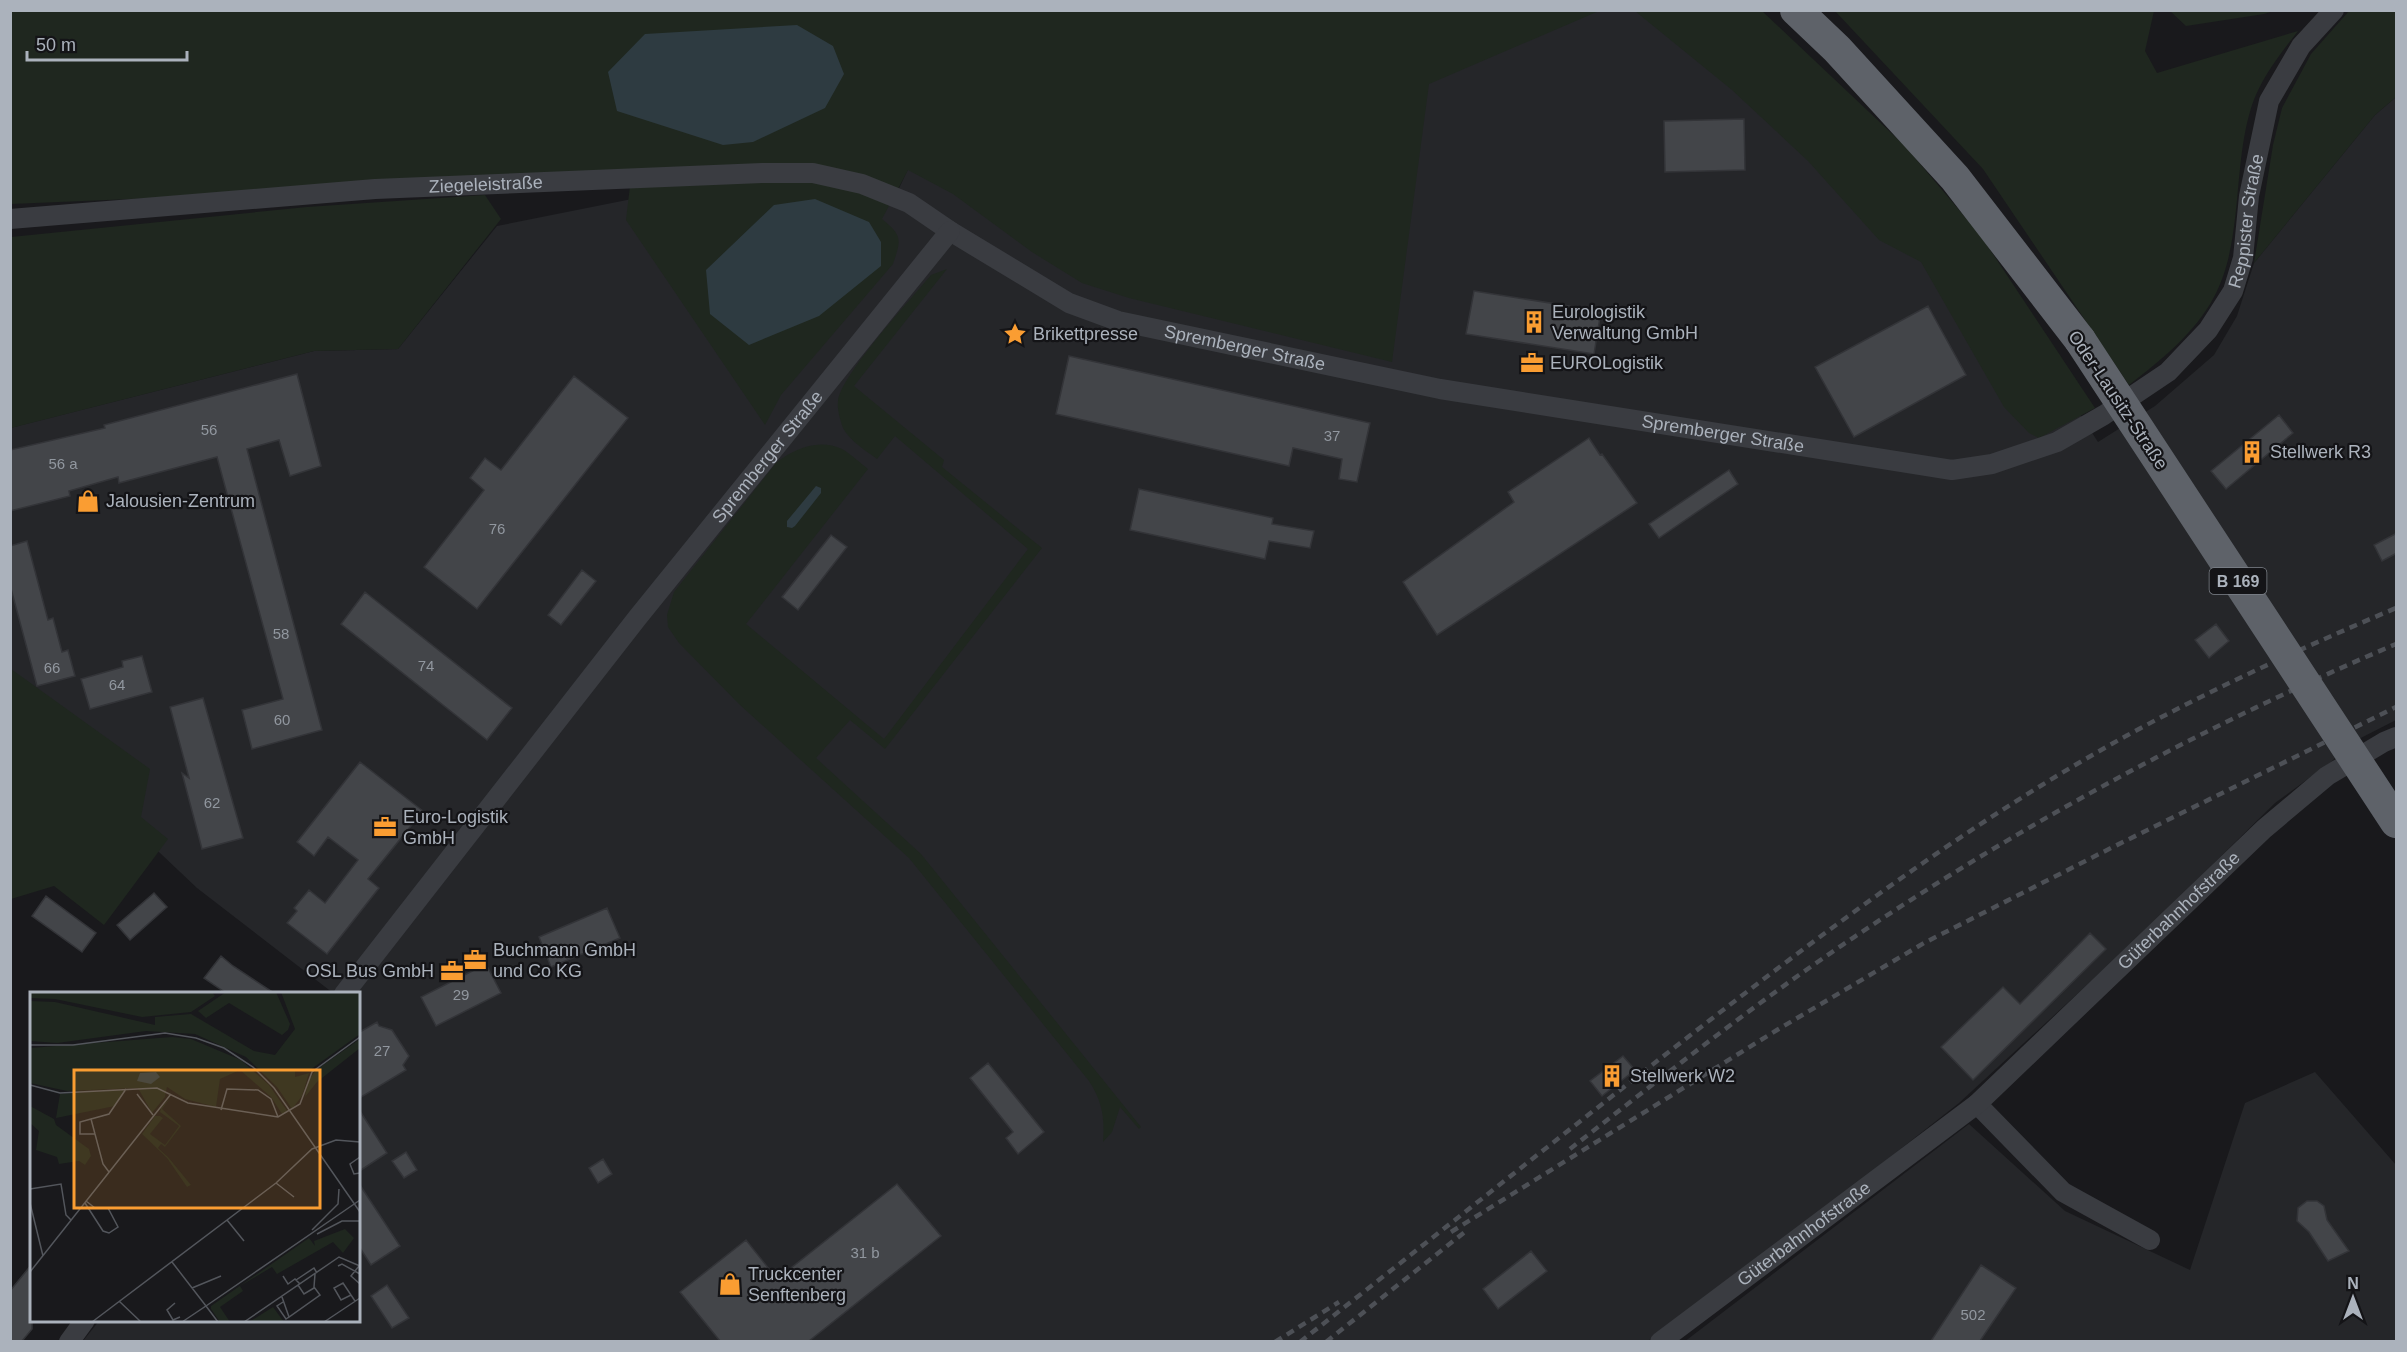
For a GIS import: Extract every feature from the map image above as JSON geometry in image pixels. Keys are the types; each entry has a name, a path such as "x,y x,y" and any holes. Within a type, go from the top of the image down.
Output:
{"highway":[{"name":"Oder-Lausitz-Straße","path":"1796,10 1837,49 1955,178 2080,340 2397,822"}],"street":[{"name":"Reppister Straße","path":"2121,404 2168,372 2208,330 2233,291 2243,258 2249,196 2270,101 2301,46 2334,10"},
{"name":"Ziegeleistraße","path":"10,219 375,189 762,173 813,173 862,184 909,203 950,231"},
{"name":"Spremberger Straße","path":"345,992 645,608 950,231 1069,303 1118,321 1440,389 1952,470 1992,464 2057,442 2121,404"},
{"name":"Güterbahnhofstraße","path":"1660,1341 1977,1104 2264,829 2327,776 2384,742 2397,737"},
{"path":"1977,1104 2063,1192 2150,1240"},
{"path":"69,1341 83,1322"}],"shaded area":[{"path":"1656,10 1985,268 2098,442 2155,406 2214,355 2237,316 2254,263 2375,115 2396,97 2396,720 2351,743 2331,762 2275,803 2139,937 1959,1103 1796,1231 1648,1341 83,1341 98,1322 360,1322 360,992 332,992 197,888 11,712 10,428 314,351 398,349 497,226 762,173 895,197 908,169 1183,11"},
{"path":"10,11 1599,11 1429,84 1392,362 1129,298 1082,283 1032,252 953,194 908,170 882,219 897,234 899,244 893,264 781,395 765,425 626,220 630,186 614,179 11,204"},
{"path":"1635,11 1762,11 1905,146 1981,236 2095,408 2039,438 2029,433 2004,407 1921,262 1879,240 1808,161 1732,90"},
{"path":"1835,11 2154,11 2145,51 2157,73 2298,31 2266,76 2252,105 2242,153 2230,252 2214,297 2187,334 2165,356 2129,385 1983,169"},
{"path":"2170,11 2274,11 2186,26"},
{"path":"2349,11 2396,11 2396,97 2375,115 2254,263 2273,145 2282,108 2311,54"},
{"path":"797,25 833,46 844,74 825,108 753,142 723,145 617,111 608,72 645,34"},
{"path":"485,195 501,219 398,349 314,351 11,428 11,237 307,207"},
{"path":"815,199 869,222 881,242 881,266 819,316 749,345 710,314 706,270 774,205"},
{"path":"947,269 854,386 944,460 942,467 1042,548 885,749 850,720 816,758 921,854 1141,1127 1139,1129 1120,1107 1112,1132 1103,1142 1102,1110 1089,1081 909,858 739,704 679,643 668,627 667,615 674,592 776,463 791,453 815,445 842,449 868,469 746,624 884,739 1028,549 895,436 877,459 850,437 841,422 838,401 842,389 863,356 931,275"},
{"path":"816,486 821,488 821,493 795,526 787,527 787,521"},
{"path":"11,669 150,769 141,817 168,839 104,925 54,886 11,899"},
{"path":"2315,1072 2396,1165 2396,1341 1684,1342 1969,1124 2065,1211 2190,1270 2245,1103"}],"building":[{"path":"1744,119 1745,170 1665,172 1664,121"},
{"name":"Eurologistik Verwaltung GmbH","path":"1474,291 1601,311 1594,354 1466,334"},
{"path":"1928,306 1966,375 1854,437 1815,367"},
{"path":"1069,356 1370,423 1357,482 1339,479 1342,459 1293,448 1289,466 1056,414"},
{"path":"297,374 321,466 290,476 279,440 247,449 322,730 252,749 242,710 283,699 217,457 119,483 118,477 69,491 70,496 10,511 10,450 105,428 104,425"},
{"path":"574,376 628,418 477,609 424,567 484,490 470,478 485,458 501,470"},
{"name":"Stellwerk R3","path":"2279,415 2293,433 2226,489 2211,471"},
{"path":"1589,438 1637,503 1437,635 1403,582 1514,502 1508,492"},
{"path":"1729,470 1738,484 1659,538 1649,524"},
{"path":"1139,489 1273,518 1272,524 1314,531 1310,548 1269,541 1265,559 1130,530"},
{"path":"2397,533 2397,553 2382,561 2374,545"},
{"path":"831,535 847,547 798,610 782,597"},
{"path":"27,541 48,620 53,618 62,652 68,650 75,676 37,686 10,585 10,546"},
{"path":"582,570 596,581 561,625 548,615"},
{"path":"365,592 512,708 487,740 341,624"},
{"path":"2216,624 2229,641 2209,658 2195,640"},
{"path":"142,656 152,692 90,709 81,679 123,667 122,661"},
{"path":"203,698 243,838 202,849 182,773 189,778 170,707"},
{"path":"360,762 423,811 368,879 379,888 327,954 287,923 297,911 294,908 309,890 325,903 358,860 328,837 314,856 297,842"},
{"path":"154,893 167,907 130,940 117,925"},
{"path":"46,896 96,933 82,952 32,916"},
{"path":"607,908 620,938 551,967 539,937"},
{"path":"2090,933 2106,949 1973,1080 1941,1047 2003,987 2020,1004"},
{"path":"221,956 272,992 225,992 204,978"},
{"path":"486,964 501,993 436,1026 421,997"},
{"path":"377,1022 379,1026 392,1030 409,1056 403,1065 406,1070 360,1098 360,1032"},
{"name":"Stellwerk W2","path":"1623,1056 1635,1070 1602,1096 1590,1081"},
{"path":"988,1063 1044,1132 1018,1154 1006,1138 1013,1132 970,1078"},
{"path":"360,1111 387,1153 360,1171"},
{"path":"406,1152 417,1170 404,1178 392,1161"},
{"path":"603,1159 612,1174 598,1183 589,1168"},
{"path":"897,1184 941,1236 809,1341 720,1341 680,1292 746,1240 777,1279"},
{"path":"360,1185 400,1246 371,1265 360,1248"},
{"path":"2307,1201 2317,1201 2324,1206 2327,1220 2349,1251 2328,1261 2309,1232 2297,1221 2298,1208"},
{"path":"1531,1251 1547,1271 1498,1309 1483,1289"},
{"path":"1981,1265 2016,1288 1980,1341 1931,1341"},
{"path":"30,1266 32,1329 22,1341 10,1341 10,1291"},
{"path":"387,1285 409,1318 392,1328 371,1296"}],"railway":[{"path":"1300,1342 1741,997 1901,878 2011,804 2068,769 2192,701 2396,608"},
{"path":"1570,1149 1787,983 1957,871 2028,828 2172,749 2246,712 2396,644"},
{"path":"1451,1232 1777,1030 1924,943 2396,707"},
{"path":"1326,1342 1466,1231"},
{"path":"1275,1342 1339,1302"}],"place":[{"name":"Eurologistik Verwaltung GmbH","path":"1534,322"},
{"name":"Brikettpresse","path":"1015,334"},
{"name":"EUROLogistik","path":"1532,363"},
{"name":"Stellwerk R3","path":"2252,452"},
{"name":"Jalousien-Zentrum","path":"88,501"},
{"name":"Euro-Logistik GmbH","path":"385,827"},
{"name":"Buchmann GmbH und Co KG","path":"475,960"},
{"name":"OSL Bus GmbH","path":"452,971"},
{"name":"Stellwerk W2","path":"1612,1076"},
{"name":"Truckcenter Senftenberg","path":"730,1284"}]}
